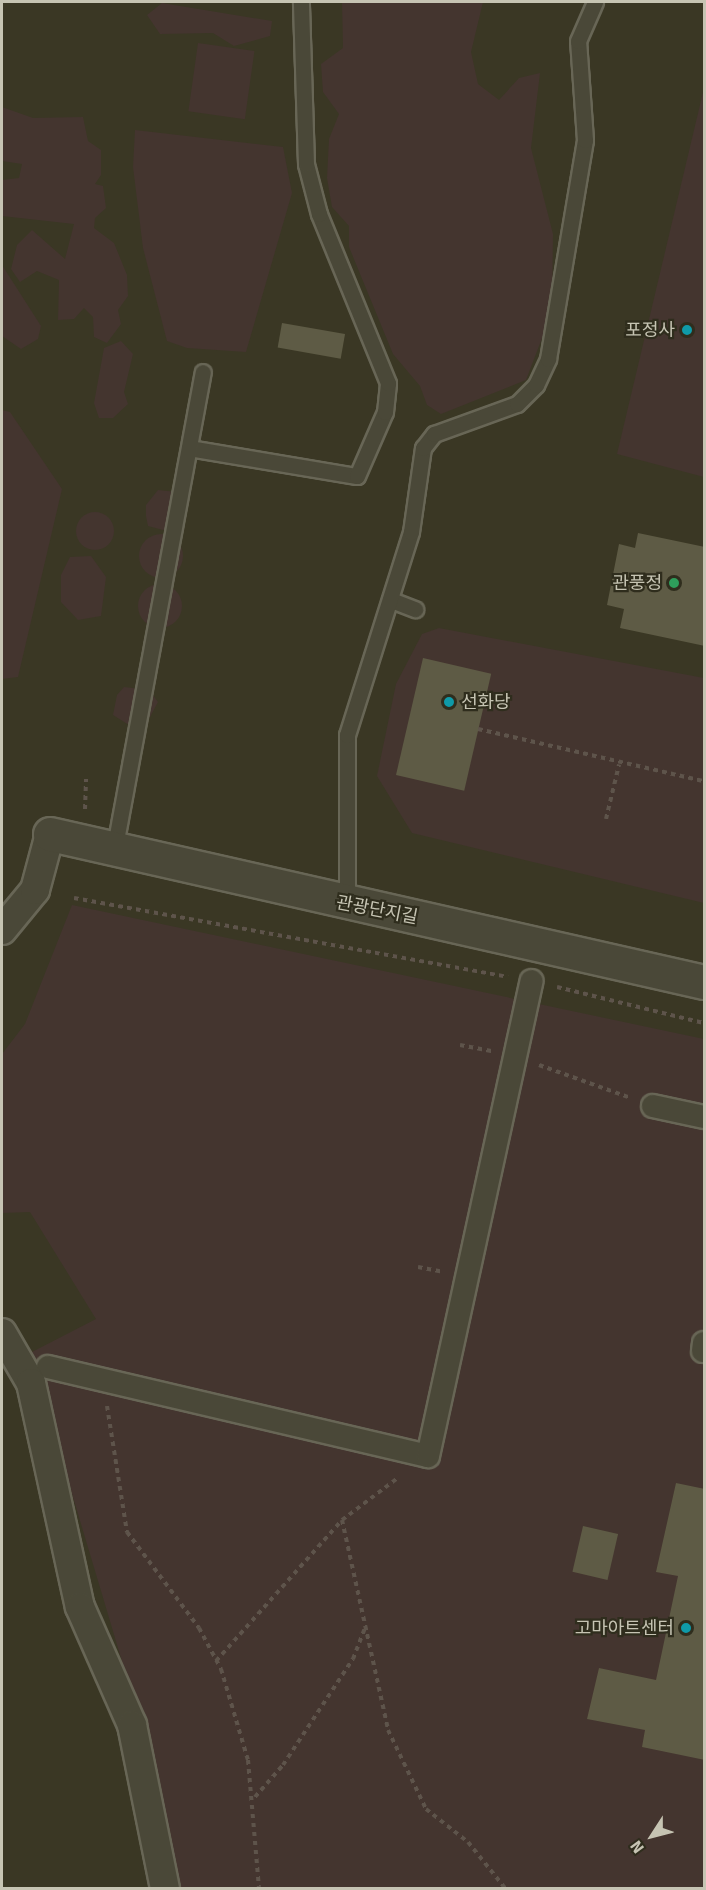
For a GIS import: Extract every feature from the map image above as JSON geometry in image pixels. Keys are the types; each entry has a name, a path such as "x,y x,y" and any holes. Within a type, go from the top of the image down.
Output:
{"street":[{"name":"관광단지길","path":"50,834 346,905 705,982"},
{"path":"6,914 35,890 50,834"},
{"path":"48,1367 428,1455 532,981"},
{"path":"653,1106 705,1117"},
{"path":"2,1333 31,1383 80,1607 132,1725 165,1888"}],"lane":[{"path":"189,448 357,476 385,412 388,383 320,214 306,164 301,2"},
{"path":"346,905 347,735 411,532 423,448 434,434 517,404 536,385 548,359 585,140 578,41 595,2"},
{"path":"114,851 203,372"},
{"path":"391,600 415,609"}],"path":[{"path":"478,729 619,765 705,781"},
{"path":"606,819 619,765"},
{"path":"74,898 532,981 705,1023"},
{"path":"516,1056 653,1106"},
{"path":"106,1399 127,1532 199,1628 216,1660 254,1797 259,1888"},
{"path":"216,1660 342,1520 428,1455"},
{"path":"342,1520 388,1730 426,1809 468,1842 505,1888"},
{"path":"254,1797 283,1765 353,1659 365,1626"}],"shaded area":[{"path":"342,2 483,2 471,52 478,84 499,100 519,78 540,73 531,148 553,234 552,312 526,380 441,414 427,405 420,386 393,354 349,247 349,226 332,207 327,178 329,139 339,114 323,92 321,64 343,48"},
{"path":"162,3 272,21 270,36 234,46 213,33 160,34 147,15"},
{"path":"198,43 254,51 245,119 188,111"},
{"path":"704,88 704,477 617,454"},
{"path":"2,107 33,118 83,117 88,141 101,150 101,175 95,184 103,186 106,208 95,218 94,228 114,243 127,275 128,296 118,310 121,324 107,343 94,337 93,317 84,308 74,319 58,320 59,280 37,271 20,282 11,269 17,245 32,230 65,259 74,224 2,216 2,180 19,178 22,164 2,161"},
{"path":"135,130 283,147 292,193 246,352 187,348 167,341 143,248 133,167"},
{"path":"2,265 41,326 38,339 21,349 2,336"},
{"path":"121,341 133,354 124,392 128,404 113,418 99,418 94,403 104,348"},
{"path":"2,410 10,412 62,489 18,677 2,679"},
{"path":"158,490 177,492 176,525 163,530 148,526 146,516 146,505"},
{"path":"95,512 108,518 114,531 108,544 95,550 82,544 76,531 82,518"},
{"path":"161,534 170,535 177,540 182,547 182,565 177,572 170,577 161,578 152,577 145,572 140,565 139,556 140,547 145,540 152,535"},
{"path":"91,556 106,577 101,616 78,620 61,602 61,575 70,557"},
{"path":"160,584 169,585 176,590 181,597 181,615 176,622 169,627 160,628 151,627 144,622 139,615 138,606 139,597 144,590 151,585"},
{"path":"439,628 704,678 704,903 412,833 377,776 396,684 422,634"},
{"path":"124,687 149,690 158,702 150,717 129,725 113,715 117,695"},
{"path":"72,905 704,1039 704,1888 175,1888 144,1735 30,1353 96,1319 30,1212 2,1213 2,1054 25,1024"}],"building":[{"path":"282,323 345,334 341,359 278,348"},
{"path":"638,533 705,547 705,646 620,628 624,609 607,605 619,544 635,548"},
{"name":"선화당","path":"423,658 491,674 464,791 396,775"},
{"name":"고마아트센터","path":"676,1483 705,1489 705,1760 642,1747 645,1730 587,1719 599,1668 656,1680 678,1576 656,1572"},
{"path":"583,1526 618,1534 608,1580 572,1572"}],"place":[{"name":"포정사","path":"687,330"},
{"name":"관풍정","path":"674,583"},
{"name":"선화당","path":"449,702"},
{"name":"고마아트센터","path":"686,1628"}]}
